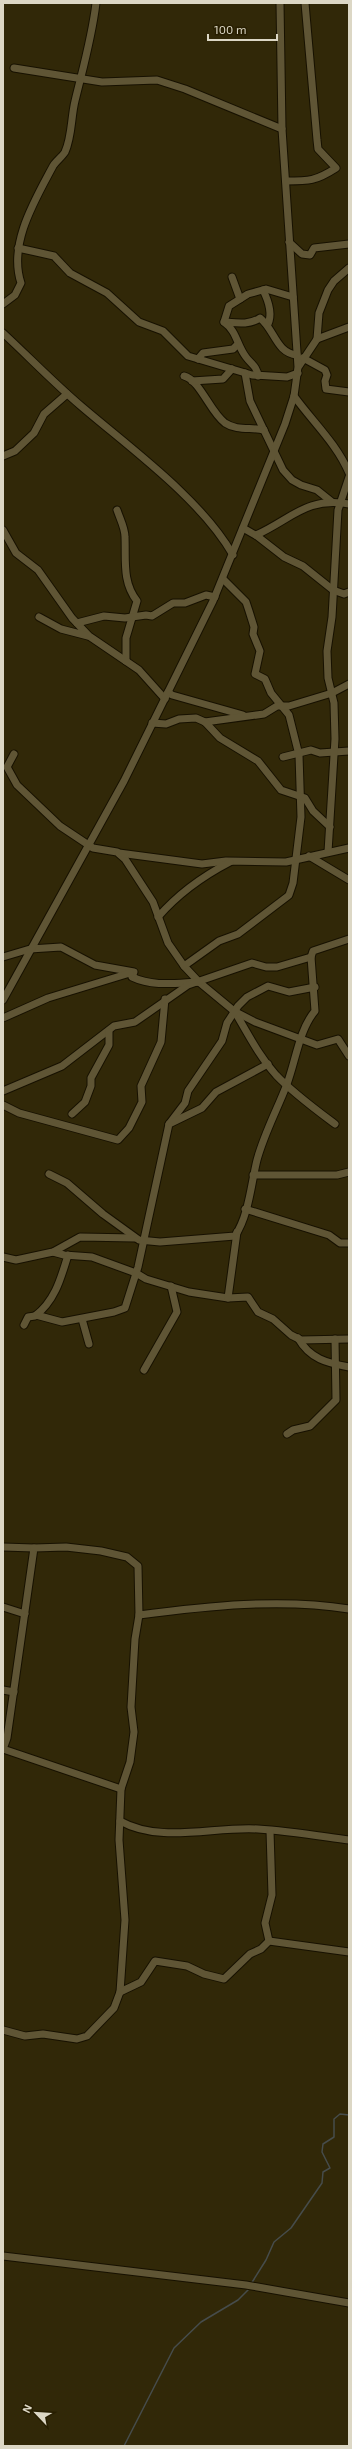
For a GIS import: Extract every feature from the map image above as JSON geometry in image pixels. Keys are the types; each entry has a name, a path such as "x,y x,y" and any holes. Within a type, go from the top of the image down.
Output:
{"street":[{"path":"3,304 15,295 21,283 17,270 18,248 28,218 54,166 65,152 75,101 82,80 86,53 92,33 96,3"},
{"path":"3,1000 89,845 165,699 215,597 274,453 294,396 300,357 293,298 282,129 280,3"},
{"path":"286,180 311,181 320,179 336,168 318,149 305,3"},
{"path":"14,68 82,80 157,80 184,89 282,129"},
{"path":"289,242 302,254 310,254 314,248 349,244"},
{"path":"18,248 54,256 70,273 107,293 139,322 163,331 188,356 258,376 287,377 298,370"},
{"path":"317,339 319,313 328,290 334,281 349,268"},
{"path":"232,277 240,299"},
{"path":"224,322 229,306 240,299 263,290 293,298"},
{"path":"263,290 269,304 268,324"},
{"path":"224,322 243,323 255,321 260,318 268,324 280,347 288,354 300,357 325,370 327,375 325,381 326,389 349,392"},
{"path":"224,322 237,338 237,345 247,359 254,365 258,376"},
{"path":"300,357 317,339 349,327"},
{"path":"3,333 67,394 214,525 233,555"},
{"path":"198,359 204,353 233,349 237,345"},
{"path":"192,381 223,379 232,369"},
{"path":"245,373 250,401 274,453 292,480 301,485 317,490 332,502"},
{"path":"184,376 192,381 210,408 225,423 240,429 249,427 264,430"},
{"path":"3,456 15,451 34,433 44,414 67,394"},
{"path":"294,396 312,422 330,441 349,473"},
{"path":"328,852 335,711 328,678 327,651 332,617 338,510 349,478"},
{"path":"256,535 273,528 286,517 300,510 332,502 349,504"},
{"path":"117,510 125,536 124,562 130,592 137,601 126,638 126,661"},
{"path":"244,528 256,535 277,553 303,566 333,590 344,594 349,592"},
{"path":"3,530 16,553 38,570 77,623 89,636 139,670 165,699"},
{"path":"184,966 219,941 238,934 288,896 293,883 294,860 301,817 299,795 299,755 289,715 271,693 265,679 255,674 260,651 253,634 254,627 246,602 223,579"},
{"path":"77,623 104,616 131,618 146,615 152,616 173,603 185,603 206,595 215,597"},
{"path":"39,617 61,630 89,636"},
{"path":"205,722 264,714 277,706 289,706 332,693 349,684"},
{"path":"168,692 172,695 248,716"},
{"path":"152,723 166,724 179,719 196,718 205,722 220,738 258,761 278,788 305,798 318,816 330,827"},
{"path":"283,757 299,755 311,750 320,753 349,751"},
{"path":"14,754 7,767 16,785 60,826 89,845 117,852 202,864 232,862 286,862 349,848"},
{"path":"117,852 125,859 146,891 158,916 168,944 184,966 199,982 234,1010 255,1022 317,1045 338,1039 349,1056"},
{"path":"309,856 349,880"},
{"path":"158,916 176,897 211,871 232,862"},
{"path":"228,1298 238,1232 261,1146 287,1084 300,1039 309,1018 315,1011 315,987 311,957 313,951 349,939"},
{"path":"3,958 30,949 61,947 95,965 134,972"},
{"path":"3,1091 62,1066 109,1032 114,1026 135,1022 165,999 188,985 252,963 266,967 278,967 311,957"},
{"path":"134,972 132,977 153,983 199,982"},
{"path":"3,1018 48,998 134,972"},
{"path":"36,1315 62,1322 82,1319 125,1308 136,1273 163,1162 169,1124 185,1102 191,1086 222,1041 227,1023 234,1010 247,997 268,986 289,992 315,987"},
{"path":"3,1104 20,1113 118,1140 129,1128 142,1102 141,1086 161,1042 165,999"},
{"path":"234,1010 256,1049 268,1064 287,1084 335,1124"},
{"path":"72,1114 85,1102 91,1086 91,1078 109,1045 109,1032"},
{"path":"169,1124 202,1108 216,1092 268,1064"},
{"path":"253,1175 337,1175 349,1172"},
{"path":"49,1174 67,1183 103,1214 135,1238"},
{"path":"245,1209 329,1235 340,1243 349,1243"},
{"path":"3,1262 53,1252 80,1237 135,1238 144,1241 230,1238 238,1232"},
{"path":"53,1252 92,1257 136,1273 146,1279 194,1294 228,1298 248,1297 258,1312 272,1319 298,1338 314,1356 334,1364 349,1367"},
{"path":"24,1325 28,1317 36,1315 42,1310 58,1286 68,1255"},
{"path":"3,1257 11,1260"},
{"path":"144,1370 177,1312 171,1286"},
{"path":"82,1319 89,1344"},
{"path":"298,1338 349,1338"},
{"path":"287,1434 293,1430 310,1426 336,1400 334,1364 335,1339"},
{"path":"3,1547 66,1547 127,1556 138,1566 139,1615 133,1662 131,1707 134,1732 130,1762 121,1789 120,1862 123,1882 124,1920 120,1992 114,2008 87,2036 77,2039 43,2034 25,2036 3,2030"},
{"path":"34,1548 7,1738 3,1749 121,1789"},
{"path":"139,1615 261,1604 305,1603 349,1609"},
{"path":"3,1607 25,1614"},
{"path":"3,1690 14,1692"},
{"path":"120,1821 132,1827 153,1831 226,1829 270,1831 349,1840"},
{"path":"269,1941 265,1923 272,1895 270,1831"},
{"path":"120,1992 141,1982 155,1961 187,1966 204,1974 224,1979 250,1954 261,1949 269,1941"},
{"path":"269,1941 349,1952"},
{"path":"3,2256 246,2285 349,2303"}],"waterway":[{"path":"251,2284 266,2260 274,2242 291,2228 322,2183 323,2172 330,2168 322,2152 323,2144 334,2137 334,2119 340,2114 349,2115"},
{"path":"124,2446 174,2348 201,2322 238,2300 249,2289"}]}
